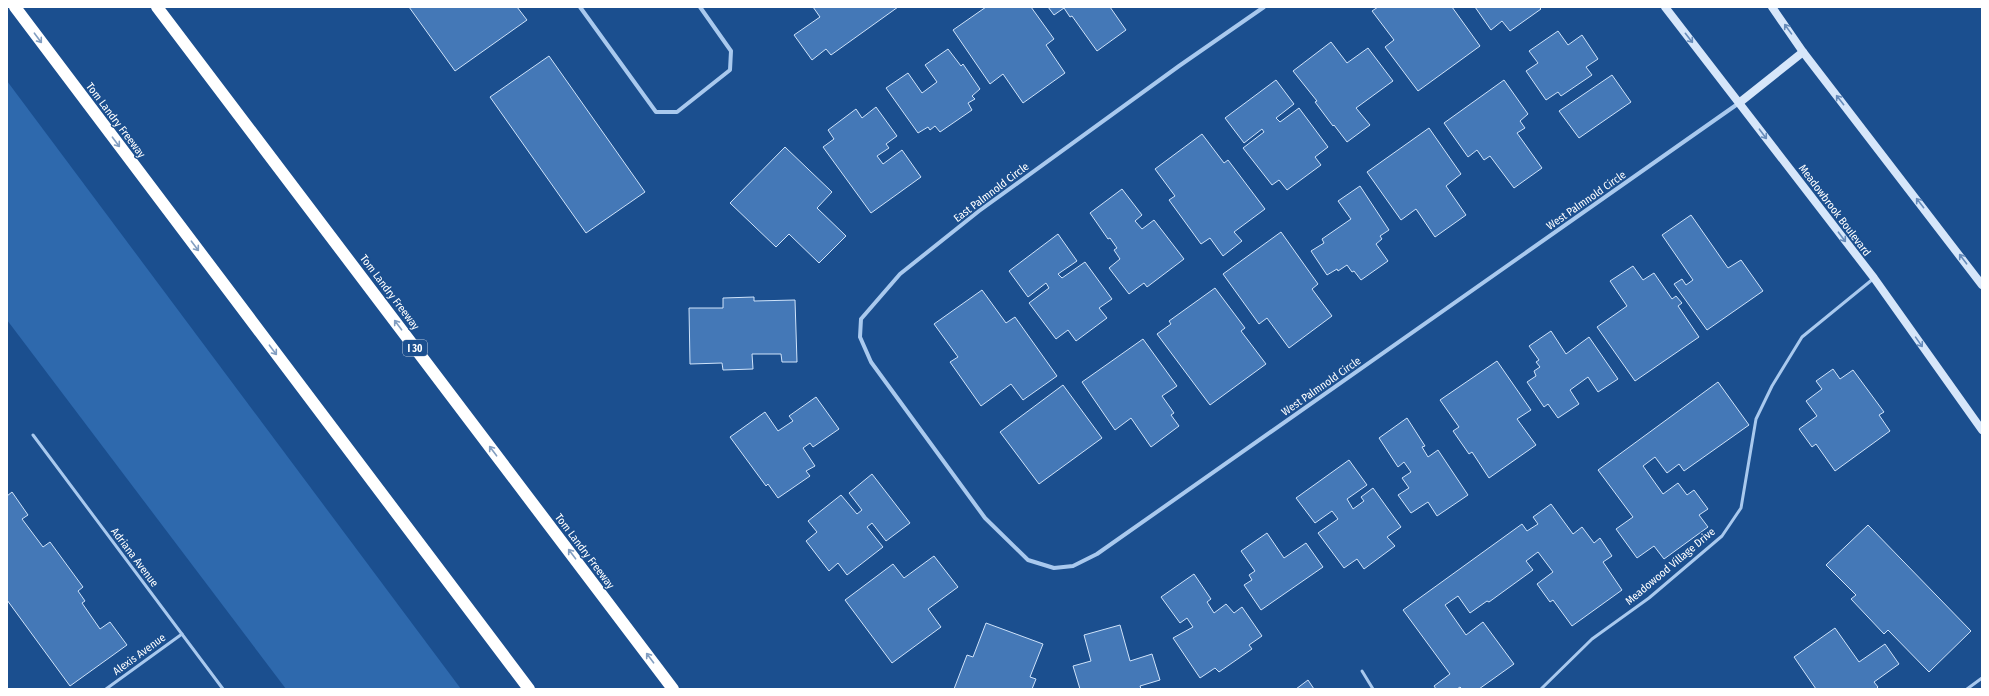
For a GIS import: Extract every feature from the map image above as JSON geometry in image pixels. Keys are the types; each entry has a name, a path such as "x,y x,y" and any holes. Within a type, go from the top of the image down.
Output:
{"highway":[{"name":"Tom Landry Freeway","path":"15,7 529,689"},
{"name":"Tom Landry Freeway","path":"157,7 674,689"}],"main road":[{"name":"Meadowbrook Boulevard","path":"1665,7 1874,278 1982,430"},
{"path":"1772,7 1803,52 1982,285"},
{"path":"1739,103 1803,52"}],"street":[{"path":"580,7 656,112 678,112 730,70 731,51 700,7"},
{"name":"East Palmnold Circle","path":"931,444 871,362 860,336 860,319 900,274 979,211 1179,66 1264,7"},
{"name":"West Palmnold Circle","path":"931,444 985,518 1028,560 1054,568 1073,566 1104,550 1739,103"}],"lane":[{"name":"Meadowood Village Drive","path":"1541,689 1592,639 1649,598 1722,536 1741,508 1756,419 1772,386 1802,337 1874,278"},
{"name":"Adriana Avenue","path":"33,435 223,689"},
{"name":"Alexis Avenue","path":"106,689 182,634"},
{"path":"1362,671 1373,689"},
{"path":"1967,689 1982,678"}],"shaded area":[{"path":"7,81 461,689 286,689 7,320"}],"building":[{"path":"409,7 517,7 527,20 455,71"},
{"path":"813,7 898,7 831,55 826,49 812,60 794,35 820,17"},
{"path":"986,7 1031,7 1054,39 1046,45 1065,73 1023,103 1003,74 990,84 953,30"},
{"path":"1048,7 1110,7 1126,30 1097,51 1072,16 1070,17 1064,8 1054,15"},
{"path":"1378,7 1452,7 1480,46 1418,91 1385,47 1394,40 1372,11"},
{"path":"1475,7 1539,7 1541,9 1510,31 1502,21 1491,30"},
{"path":"1558,31 1568,45 1582,35 1598,59 1586,67 1592,75 1561,96 1558,92 1546,100 1526,71 1538,63 1529,51"},
{"path":"1331,42 1347,63 1368,48 1393,81 1356,108 1370,125 1347,142 1334,125 1333,126 1315,102 1317,101 1293,71"},
{"path":"948,49 961,66 963,64 980,89 972,96 975,99 968,103 972,110 940,132 935,126 930,130 928,127 918,133 886,88 908,73 922,93 937,82 925,65"},
{"path":"549,56 645,192 586,233 490,97"},
{"path":"1612,75 1631,102 1579,138 1559,111"},
{"path":"1276,80 1294,104 1276,118 1280,122 1299,108 1328,147 1315,157 1321,165 1287,190 1279,180 1272,185 1243,148 1264,132 1262,129 1244,143 1225,118"},
{"path":"1504,80 1528,114 1520,121 1525,128 1517,133 1542,168 1514,188 1490,156 1484,160 1477,150 1468,157 1444,123"},
{"path":"876,107 897,136 886,144 889,148 877,156 883,164 902,150 921,177 871,213 823,147 834,139 828,130 856,109 862,118"},
{"path":"1429,128 1461,174 1446,186 1466,215 1435,237 1416,209 1401,220 1367,172"},
{"path":"1202,134 1224,163 1228,160 1265,209 1234,232 1242,241 1223,256 1210,238 1201,244 1169,200 1175,196 1155,169"},
{"path":"785,147 832,192 817,208 846,236 819,263 789,234 776,247 730,203"},
{"path":"1360,186 1389,230 1380,236 1382,239 1376,244 1388,261 1361,280 1347,265 1338,271 1337,269 1327,275 1311,251 1324,243 1322,239 1351,219 1338,201"},
{"path":"1122,189 1142,215 1135,221 1142,229 1154,220 1184,259 1147,287 1144,283 1129,294 1109,268 1120,259 1114,250 1117,248 1110,238 1108,239 1090,213"},
{"path":"1691,215 1728,268 1741,260 1763,291 1707,330 1674,284 1682,279 1686,285 1693,280 1662,235"},
{"path":"1281,232 1318,284 1312,289 1332,316 1289,348 1267,318 1259,324 1223,274"},
{"path":"1058,234 1077,261 1058,274 1062,278 1085,262 1112,299 1099,308 1107,318 1076,341 1068,330 1056,339 1029,303 1049,288 1046,283 1028,297 1009,271"},
{"path":"1633,266 1643,280 1654,273 1672,299 1676,296 1682,303 1678,306 1699,337 1635,381 1597,327 1627,306 1610,281"},
{"path":"1215,288 1245,328 1241,331 1266,364 1210,405 1157,334 1171,324 1169,321"},
{"path":"982,290 1006,323 1015,317 1057,376 1023,400 1011,384 981,406 950,362 958,357 934,324"},
{"path":"754,297 754,301 795,300 797,362 782,362 781,354 752,354 753,369 723,370 722,363 690,364 689,308 723,308 723,298"},
{"path":"1551,331 1566,354 1589,337 1618,379 1598,392 1588,377 1570,390 1579,404 1558,418 1548,404 1544,407 1527,382 1536,376 1534,371 1540,367 1536,362 1539,360 1529,346"},
{"path":"1143,339 1177,386 1162,396 1174,413 1171,415 1179,426 1151,447 1131,418 1115,430 1082,382"},
{"path":"1497,361 1531,410 1517,419 1536,445 1489,478 1472,452 1469,454 1453,431 1459,427 1440,400"},
{"path":"1833,369 1840,379 1853,370 1884,412 1879,415 1890,431 1835,471 1816,444 1812,447 1799,429 1817,416 1806,401 1822,389 1816,381"},
{"path":"1718,382 1749,425 1684,471 1679,464 1667,473 1655,457 1643,466 1663,494 1678,483 1687,495 1694,490 1708,509 1699,515 1708,527 1664,559 1654,546 1637,558 1616,529 1633,517 1598,470"},
{"path":"1063,385 1102,438 1039,484 1000,432"},
{"path":"816,397 839,429 813,447 810,443 803,448 815,466 806,471 810,476 778,498 768,484 766,486 730,437 765,412 778,431 793,421 789,416"},
{"path":"1407,418 1425,446 1422,447 1428,457 1438,450 1468,495 1437,516 1428,502 1411,513 1398,495 1409,488 1402,478 1411,472 1404,462 1398,467 1379,438"},
{"path":"1349,460 1367,485 1347,499 1353,509 1364,501 1361,497 1373,488 1401,527 1387,537 1395,546 1364,569 1357,559 1344,568 1318,533 1338,519 1332,511 1315,523 1296,498"},
{"path":"872,474 910,523 886,541 872,523 867,527 883,547 847,575 838,563 829,571 806,541 817,532 808,521 841,495 857,514 862,510 849,493"},
{"path":"12,492 28,515 22,519 43,547 50,542 83,587 78,591 85,601 82,603 100,629 110,622 127,645 70,686 7,600 7,496"},
{"path":"1551,504 1573,534 1582,527 1594,543 1600,538 1612,556 1603,562 1622,590 1572,626 1553,600 1550,602 1537,584 1553,572 1538,552 1526,561 1533,570 1489,602 1487,601 1470,613 1458,596 1445,605 1466,635 1483,622 1514,664 1479,689 1462,689 1460,687 1457,689 1436,689 1434,686 1450,674 1403,610 1522,524 1527,531 1538,524 1533,517"},
{"path":"1868,525 1971,631 1929,672 1888,630 1884,634 1851,599 1856,595 1826,565"},
{"path":"1267,533 1284,558 1306,543 1323,567 1261,610 1244,585 1252,580 1249,575 1255,571 1241,551"},
{"path":"934,556 958,587 928,609 941,627 892,663 845,600 893,564 904,578"},
{"path":"1194,574 1211,599 1207,602 1214,613 1226,604 1234,613 1242,607 1262,636 1249,645 1252,649 1219,672 1215,668 1200,678 1173,638 1193,627 1187,618 1180,623 1161,597"},
{"path":"986,623 1043,644 1030,677 1036,679 1032,689 954,689 967,655 973,657"},
{"path":"1120,625 1130,661 1152,654 1160,680 1140,686 1141,689 1080,689 1073,666 1091,661 1084,635"},
{"path":"1835,628 1859,662 1885,644 1899,664 1874,682 1878,687 1876,689 1816,689 1794,657"},
{"path":"1308,680 1314,689 1296,689"}]}
